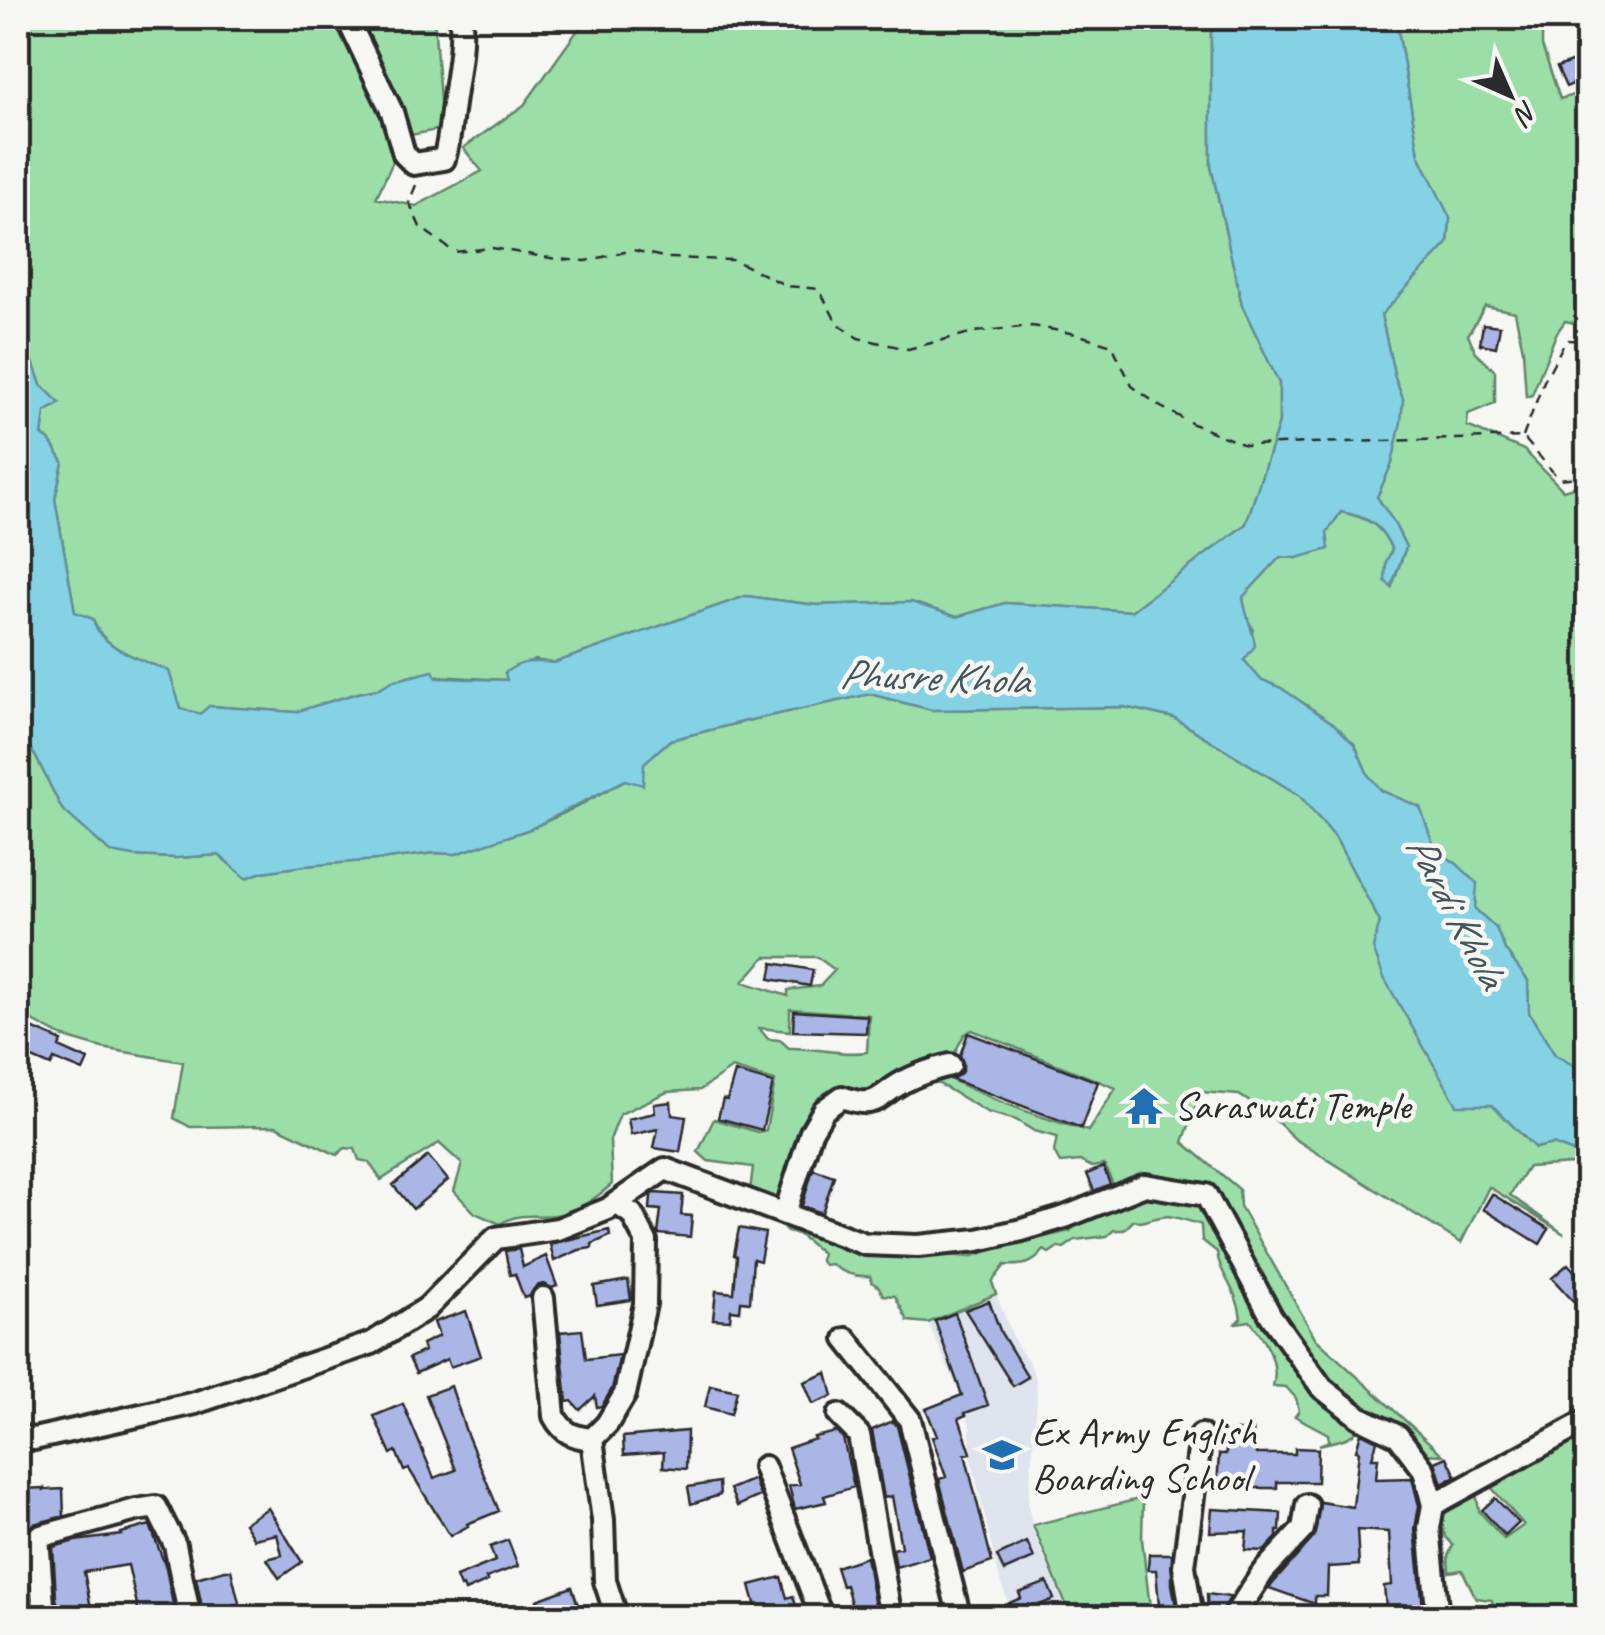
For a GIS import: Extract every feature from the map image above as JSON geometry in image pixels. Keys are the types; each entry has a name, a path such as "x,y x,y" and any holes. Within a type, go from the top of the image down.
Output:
{"street":[{"path":"348,18 392,112 404,154 414,164 444,160 458,80 461,18"},
{"path":"786,1213 811,1132 824,1110 842,1097 860,1103 876,1101 912,1078 950,1065"},
{"path":"18,1436 34,1439 195,1403 372,1343 427,1308 496,1238 558,1229 616,1203 666,1169 865,1244 918,1246 978,1240 1022,1230 1145,1185 1206,1194 1271,1316 1322,1388 1360,1416 1398,1436 1424,1470 1433,1505 1428,1528 1438,1618"},
{"path":"543,1298 554,1416 562,1430 576,1438 592,1439 607,1424 625,1394 645,1304 646,1241 632,1214 616,1203"},
{"path":"846,1339 910,1420 960,1618"},
{"path":"839,1415 859,1434 891,1618"},
{"path":"1433,1505 1588,1420"},
{"path":"1192,1618 1184,1566 1201,1435"},
{"path":"592,1439 603,1520 606,1582 617,1618"},
{"path":"764,1468 822,1618"},
{"path":"1233,1618 1263,1572 1303,1529 1307,1505"},
{"path":"44,1618 38,1538 156,1508 174,1545 190,1618"}],"path":[{"path":"426,162 409,202 420,226 454,252 492,248 586,261 634,250 667,258 734,260 788,286 819,289 837,323 858,338 908,350 974,332 1032,326 1076,334 1112,345 1132,386 1161,407 1244,445 1523,437"},
{"path":"1523,437 1544,381 1566,340 1588,340"},
{"path":"1523,437 1559,479 1588,476"}],"shaded area":[{"name":"Ex Army English Boarding School","path":"996,1294 1016,1344 1036,1379 1028,1504 1034,1534 1069,1617 1014,1617 1000,1581 971,1458 970,1425 928,1323"}],"green space":[{"path":"18,18 434,18 442,129 405,136 376,198 416,206 482,171 463,148 524,105 585,20 592,18 1223,18 1211,32 1211,166 1242,305 1279,383 1279,423 1246,524 1131,611 1005,603 957,617 911,602 816,605 746,596 554,663 534,660 507,680 415,675 295,712 210,706 201,714 181,709 168,671 114,646 93,619 75,613 55,499 63,462 42,435 45,412 59,404 41,385 33,362 18,356"},
{"path":"1396,18 1536,18 1531,23 1542,32 1542,46 1560,99 1587,91 1587,326 1565,321 1532,395 1526,397 1523,350 1515,312 1485,306 1468,335 1476,352 1495,371 1495,403 1468,414 1467,426 1524,450 1563,490 1583,484 1587,490 1587,1084 1581,1070 1555,1055 1529,1013 1528,981 1505,950 1496,928 1475,909 1457,864 1435,849 1420,808 1382,791 1368,775 1355,745 1334,724 1281,688 1260,679 1244,660 1253,629 1245,615 1243,597 1280,557 1297,558 1327,532 1341,512 1366,520 1383,534 1392,550 1386,562 1392,586 1406,547 1377,497 1392,463 1403,399 1381,315 1448,243 1450,219 1419,155"},
{"path":"870,694 932,710 1125,707 1174,718 1299,795 1335,837 1380,922 1374,948 1457,1104 1492,1105 1535,1148 1553,1144 1584,1156 1587,1153 1587,1163 1528,1167 1510,1195 1564,1234 1489,1187 1461,1243 1295,1139 1269,1114 1239,1095 1201,1092 1183,1142 1239,1189 1240,1206 1316,1339 1443,1455 1425,1454 1365,1414 1303,1357 1214,1198 1116,1191 1104,1165 1060,1163 1054,1152 1057,1137 987,1112 931,1079 943,1076 1014,1107 1088,1131 1116,1088 972,1030 964,1035 950,1062 873,1097 842,1091 826,1094 786,1191 779,1199 750,1191 753,1167 708,1161 698,1152 714,1119 758,1132 766,1130 775,1081 732,1068 700,1090 667,1092 620,1114 610,1140 612,1184 593,1199 563,1214 521,1216 500,1224 475,1213 454,1191 462,1164 439,1143 381,1180 369,1162 359,1160 355,1149 345,1148 337,1155 276,1126 190,1127 174,1118 183,1062 102,1048 61,1036 18,1013 18,731 62,809 134,856 219,855 246,878 304,866 456,854 530,829 575,808 625,780 670,740","holes":["765,957 817,957 835,970 820,986 788,990 788,996 743,982","790,1009 869,1015 867,1052 789,1048 780,1040 768,1039 759,1028 790,1031"]},
{"path":"1136,1193 1182,1196 1218,1223 1303,1380 1319,1400 1358,1428 1355,1432 1319,1445 1329,1441 1328,1434 1295,1416 1299,1411 1296,1398 1286,1387 1273,1386 1273,1360 1261,1336 1250,1321 1236,1323 1241,1318 1236,1299 1217,1252 1202,1240 1199,1224 1170,1216 1134,1220 1124,1230 1114,1230 1107,1236 1075,1240 1049,1253 1044,1250 1027,1264 1005,1265 992,1282 996,1294 928,1323 908,1321 895,1296 883,1295 870,1276 824,1265 820,1260 822,1253 798,1234 787,1232 767,1212 929,1253 969,1257 1070,1231 1086,1215"},
{"path":"1587,1427 1587,1617 1499,1617 1494,1613 1492,1600 1476,1598 1462,1570 1449,1572 1448,1556 1453,1545 1439,1516 1472,1493 1479,1511 1504,1539 1524,1525 1491,1487"},
{"path":"1143,1498 1142,1539 1151,1617 1071,1617 1033,1525"}],"water":[{"path":"1223,18 1396,18 1419,155 1450,218 1448,243 1381,315 1403,399 1392,463 1377,497 1406,547 1391,587 1385,581 1386,562 1392,550 1383,534 1366,519 1341,512 1327,532 1329,549 1297,558 1280,557 1243,597 1255,646 1244,660 1260,679 1281,688 1334,724 1355,745 1368,775 1382,791 1420,807 1435,849 1477,883 1475,909 1496,928 1505,950 1528,981 1529,1013 1555,1055 1582,1070 1587,1084 1588,1153 1584,1156 1553,1144 1535,1148 1492,1105 1457,1105 1384,978 1373,948 1380,922 1335,837 1299,795 1174,718 1125,707 932,710 870,694 670,740 644,763 643,785 625,780 530,829 456,854 304,866 246,878 219,855 176,858 110,852 62,809 18,731 18,356 33,362 41,385 60,403 45,412 42,435 63,462 55,499 75,612 93,619 113,646 169,671 181,709 200,714 209,706 295,712 433,671 437,678 507,680 505,673 522,664 554,663 746,596 816,605 911,602 957,617 1005,603 1131,611 1246,524 1279,423 1279,383 1242,305 1211,166 1211,32"}],"building":[{"path":"1588,56 1588,78 1566,87 1557,67"},
{"path":"1483,324 1500,326 1496,347 1480,344"},
{"path":"773,963 813,970 810,986 770,979"},
{"path":"794,1011 867,1016 866,1033 793,1031"},
{"path":"18,1022 62,1041 59,1047 88,1060 83,1071 54,1059 51,1066 18,1052"},
{"path":"968,1033 1098,1082 1081,1128 951,1079 963,1070 960,1055"},
{"path":"735,1072 773,1083 762,1130 718,1118"},
{"path":"671,1102 672,1115 686,1117 680,1152 654,1148 658,1129 631,1135 628,1119 655,1113 654,1104"},
{"path":"428,1156 448,1180 413,1209 393,1185"},
{"path":"1103,1167 1110,1184 1094,1191 1087,1174"},
{"path":"813,1169 834,1176 822,1213 802,1206"},
{"path":"654,1193 683,1195 681,1215 692,1216 690,1237 658,1234 661,1210 650,1209"},
{"path":"1492,1194 1549,1229 1540,1244 1483,1209"},
{"path":"739,1228 765,1233 760,1261 753,1259 750,1302 741,1301 740,1311 731,1310 730,1320 713,1319 716,1291 734,1293"},
{"path":"609,1230 610,1236 592,1244 592,1248 554,1261 550,1244"},
{"path":"519,1249 523,1267 546,1256 557,1286 536,1286 524,1298 515,1274 510,1275 505,1251"},
{"path":"1568,1264 1588,1286 1588,1317 1552,1278"},
{"path":"628,1280 631,1300 597,1305 594,1286"},
{"path":"989,1301 1001,1333 1028,1377 1013,1386 965,1310"},
{"path":"466,1311 481,1356 450,1367 447,1359 416,1373 409,1358 424,1351 422,1344 439,1336 434,1322"},
{"path":"955,1313 988,1405 959,1418 971,1453 965,1454 992,1562 963,1572 939,1479 946,1477 932,1437 937,1436 926,1409 962,1395 935,1321"},
{"path":"582,1330 586,1359 620,1355 612,1389 602,1406 597,1407 595,1396 580,1410 572,1401 567,1402 560,1332"},
{"path":"827,1373 833,1396 813,1404 804,1382"},
{"path":"710,1385 737,1391 731,1414 705,1407"},
{"path":"451,1386 499,1511 450,1536 409,1469 404,1471 396,1451 391,1454 374,1416 403,1404 434,1478 456,1470 426,1395"},
{"path":"893,1421 930,1557 896,1567 893,1549 901,1547 892,1496 884,1498 872,1430"},
{"path":"1253,1429 1256,1454 1295,1454 1295,1448 1318,1449 1317,1482 1277,1482 1277,1488 1217,1488 1219,1454 1226,1454 1224,1432"},
{"path":"687,1431 686,1469 663,1467 664,1452 624,1455 623,1437"},
{"path":"836,1432 843,1438 854,1487 824,1496 826,1502 795,1509 789,1486 800,1484 788,1448"},
{"path":"1361,1433 1377,1441 1372,1458 1378,1458 1376,1479 1412,1478 1419,1506 1415,1529 1424,1618 1387,1618 1384,1586 1392,1585 1389,1532 1357,1530 1359,1565 1328,1567 1327,1596 1315,1596 1315,1604 1269,1588 1314,1537 1320,1502 1353,1507 1359,1451 1356,1450"},
{"path":"1447,1457 1456,1476 1442,1484 1435,1462"},
{"path":"754,1479 760,1496 737,1506 730,1489"},
{"path":"719,1482 720,1495 691,1504 688,1487"},
{"path":"22,1489 63,1489 64,1516 34,1524 24,1531"},
{"path":"1495,1498 1519,1523 1505,1536 1482,1510"},
{"path":"268,1508 302,1562 279,1578 267,1559 282,1555 277,1534 254,1539 244,1523"},
{"path":"1212,1509 1281,1513 1280,1531 1264,1551 1245,1550 1247,1531 1210,1532"},
{"path":"150,1525 166,1568 174,1610 140,1618 128,1565 84,1572 92,1613 61,1618 53,1547 122,1535"},
{"path":"508,1540 518,1566 465,1591 460,1587 456,1577 495,1561 490,1547"},
{"path":"1027,1542 1034,1558 1004,1571 997,1556"},
{"path":"1149,1554 1172,1554 1178,1618 1160,1618 1156,1570 1148,1570"},
{"path":"866,1557 877,1618 855,1618 846,1585 842,1586 836,1567"},
{"path":"231,1570 239,1603 203,1612 196,1578"},
{"path":"781,1577 787,1598 793,1596 800,1618 759,1618 750,1585"},
{"path":"1047,1582 1054,1599 1010,1618 975,1618 1021,1598 1019,1593"},
{"path":"572,1587 582,1618 506,1618 539,1604 537,1600"},
{"path":"1207,1594 1230,1597 1219,1618 1208,1618"}],"place":[{"name":"Saraswati Temple","path":"1144,1106"},
{"name":"Ex Army English Boarding School","path":"1002,1455"}],"water label":[{"name":"Phusre Khola","path":"934,677"},
{"name":"Pardi Khola","path":"1456,911"}]}
